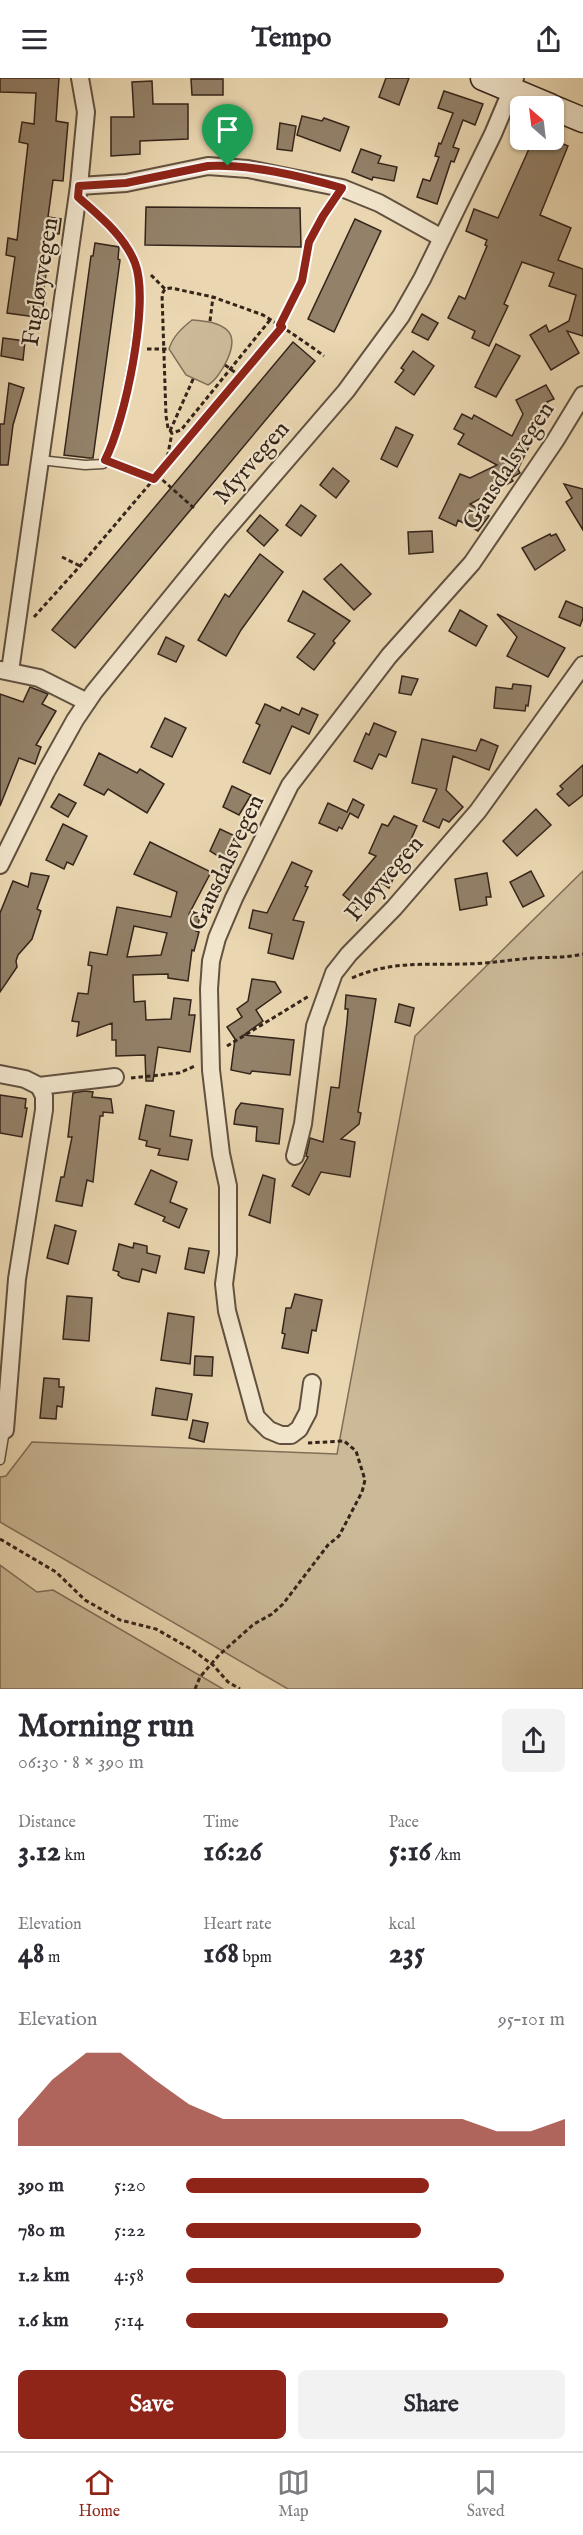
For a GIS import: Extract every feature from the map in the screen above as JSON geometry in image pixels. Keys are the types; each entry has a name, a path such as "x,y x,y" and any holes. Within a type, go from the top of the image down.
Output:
{"street":[{"name":"Fugløyvegen","path":"5,670 17,619 46,461 79,192 86,112 80,78"},
{"path":"483,78 513,84 533,96"},
{"name":"Myrvegen","path":"0,865 46,772 87,702 221,537 356,379 401,316 493,134 513,84"},
{"path":"564,112 583,120"},
{"path":"79,192 218,166 277,174 342,188 379,203 442,238"},
{"name":"Gausdalsvegen","path":"281,1435 269,1430 256,1417 227,1311 224,1284 228,1254 228,1186 221,1154 211,1058 209,982 217,938 234,898 290,785 389,656 472,563 549,451 583,395"},
{"name":"Fløyvegen","path":"295,1156 303,1124 315,1026 331,981 349,954 394,908 478,811 583,665"},
{"path":"5,670 39,678 87,702"},
{"path":"0,1074 25,1079 39,1086 115,1077"},
{"path":"5,1430 17,1279 42,1120 44,1096 39,1086"},
{"path":"281,1435 291,1435 299,1429 308,1412 312,1383"}],"lane":[{"path":"46,461 84,465 103,464 120,420 140,302 135,263 116,233 79,192"},
{"path":"46,461 55,473"},
{"path":"0,1460 5,1430"}],"path":[{"path":"17,619 34,616 80,567 165,465 178,453 281,326 302,281 309,242 342,188"},
{"path":"171,432 166,416 162,294 165,289 171,288 213,297 241,306 281,326 324,356"},
{"path":"210,321 213,297"},
{"path":"171,432 181,430 270,320"},
{"path":"134,348 169,349"},
{"path":"225,364 240,376"},
{"path":"165,465 171,432 194,377"},
{"path":"105,460 154,479"},
{"path":"157,475 195,509"},
{"path":"62,557 80,567"},
{"path":"331,981 343,982 376,968 396,964 465,964 562,958 583,954"},
{"path":"115,1077 180,1073 211,1058 300,1004 310,995"},
{"path":"195,1689 200,1677 213,1665 219,1655 254,1624 272,1614 283,1604 328,1545 339,1536 362,1492 365,1480 362,1465 356,1451 344,1441 290,1444 281,1435"},
{"path":"0,1539 57,1572 85,1600 120,1620 156,1629 213,1665 228,1682 240,1689"}],"shaded area":[{"path":"192,320 216,324 228,331 231,337 232,344 227,360 218,375 208,385 186,375 169,349 178,333"},
{"path":"583,871 583,1689 288,1689 0,1522 0,1477 6,1476 32,1442 337,1454 415,1036"},
{"path":"0,1565 37,1592 53,1590 223,1689 0,1689"}],"building":[{"path":"0,78 59,78 56,121 68,123 63,181 53,180 48,217 61,219 59,234 46,233 40,273 46,274 42,301 46,302 43,318 7,313 15,257 6,255 8,238 17,240 28,144 19,142 22,122 34,124 36,93 0,92"},
{"path":"386,78 409,78 399,105 379,97"},
{"path":"191,79 223,79 223,95 192,95"},
{"path":"152,81 153,104 188,104 188,139 140,141 140,154 111,156 111,117 134,117 132,82"},
{"path":"444,91 483,104 475,125 463,120 453,147 459,149 454,162 451,161 437,204 417,197 423,179 430,181 439,157 435,156 439,143 441,144 453,113 438,108"},
{"path":"302,116 322,121 324,118 349,127 340,151 297,135"},
{"path":"280,123 296,126 292,151 277,149"},
{"path":"564,144 568,146 540,215 571,228 558,260 583,269 583,336 567,331 579,353 551,370 530,335 546,325 549,332 569,321 576,295 549,286 554,273 522,262 504,304 508,306 489,346 472,338 475,331 448,318 459,296 465,299 487,246 485,245 487,240 466,231 474,209 498,218 529,150 564,150"},
{"path":"361,149 381,156 378,163 397,167 394,181 373,177 372,180 352,172"},
{"path":"146,207 300,208 301,247 145,245"},
{"path":"355,219 381,231 334,332 308,319"},
{"path":"95,243 119,247 118,259 120,260 93,458 89,458 64,455 91,256 93,256"},
{"path":"422,314 438,323 428,340 412,332"},
{"path":"3,338 25,341 23,360 1,356"},
{"path":"293,342 315,361 75,648 52,630"},
{"path":"496,344 520,356 496,397 475,387"},
{"path":"413,351 434,366 414,395 395,382 404,370 401,368"},
{"path":"9,383 24,388 13,425 8,465 0,465 0,424 4,424"},
{"path":"546,385 554,399 547,402 549,406 518,469 520,473 511,478 513,481 470,504 489,516 478,531 458,520 456,526 439,518 460,474 470,478 497,465 458,444 464,434 454,429 462,414 472,419 474,415 512,436 523,414 516,400"},
{"path":"396,427 413,435 397,467 381,459"},
{"path":"333,468 349,481 336,498 320,485"},
{"path":"564,484 583,489 583,530 566,502 572,498"},
{"path":"301,505 316,516 301,536 286,525"},
{"path":"260,515 278,530 264,546 247,531"},
{"path":"432,531 433,552 409,554 408,532"},
{"path":"550,534 551,536 556,534 565,550 535,570 522,548"},
{"path":"260,554 283,572 241,630 226,656 198,640 225,594 229,597"},
{"path":"341,564 371,594 354,610 324,579"},
{"path":"303,591 350,621 333,641 335,643 314,670 297,657 315,634 288,621"},
{"path":"566,601 583,608 580,626 559,617"},
{"path":"460,610 487,626 476,646 449,631"},
{"path":"497,614 565,648 548,677 507,656 517,637"},
{"path":"166,637 184,646 176,662 158,654"},
{"path":"402,676 418,679 411,695 399,693"},
{"path":"513,684 531,686 525,711 494,708 496,687 512,689"},
{"path":"30,687 48,694 42,704 56,711 36,745 41,747 35,764 19,758 0,806 0,694 23,702"},
{"path":"265,704 280,711 282,707 299,715 302,708 318,715 309,734 292,726 270,774 243,762 260,725 256,723"},
{"path":"165,718 186,728 172,757 151,747"},
{"path":"374,723 396,732 386,757 379,754 372,769 354,761 366,733 369,735"},
{"path":"422,739 476,751 481,739 498,746 489,770 453,756 446,790 463,807 449,822 443,819 439,828 423,821 437,789 412,783"},
{"path":"99,753 137,773 140,769 164,784 147,813 108,789 104,795 84,785"},
{"path":"583,765 583,795 569,806 557,794 563,789 560,786"},
{"path":"232,786 251,795 239,815 223,807"},
{"path":"59,794 76,803 68,817 51,807"},
{"path":"353,799 364,805 358,818 350,813 342,829 339,827 337,831 319,823 328,803 347,812"},
{"path":"536,809 551,825 517,856 503,841"},
{"path":"394,816 417,826 389,888 382,883 359,908 343,895 376,856 369,853 382,824 388,826"},
{"path":"63,824 87,836 73,865 67,862 64,869 46,860"},
{"path":"220,829 235,836 224,860 210,851"},
{"path":"150,842 211,872 189,914 200,917 188,981 168,978 168,974 133,975 134,1002 145,1001 146,1020 171,1019 174,998 191,1000 189,1015 195,1015 190,1052 158,1047 153,1081 146,1081 145,1055 116,1056 116,1040 112,1040 112,1023 77,1036 79,1022 72,1021 78,993 88,994 92,966 88,965 90,952 107,955 117,907 171,917 177,892 134,874","holes":["134,926 167,933 161,955 127,957"]},
{"path":"292,862 312,871 305,886 308,887 293,920 304,922 293,959 268,953 272,934 249,928 253,910 267,913"},
{"path":"531,871 544,896 523,907 510,882"},
{"path":"31,873 49,876 37,909 41,911 32,939 18,955 17,967 0,992 0,913 13,881 28,887"},
{"path":"487,873 491,897 486,897 487,905 460,910 455,879"},
{"path":"252,979 275,982 281,992 256,1010 263,1021 244,1035 294,1040 290,1075 252,1071 250,1074 231,1070 235,1039 227,1027 242,1017 237,1009 248,1001"},
{"path":"346,995 376,999 358,1112 361,1113 359,1124 341,1139 355,1142 350,1177 321,1172 309,1195 292,1186 308,1157 306,1156 310,1138 323,1142 331,1087 339,1088 348,1009 345,1009"},
{"path":"399,1004 414,1008 410,1026 395,1022"},
{"path":"93,1092 92,1097 111,1099 113,1113 103,1112 103,1116 100,1116 93,1182 87,1180 82,1206 56,1201 61,1177 64,1177 72,1137 68,1137 73,1093"},
{"path":"0,1095 26,1099 25,1108 27,1108 22,1137 0,1133"},
{"path":"241,1103 283,1109 279,1144 256,1141 257,1127 234,1124 236,1110"},
{"path":"146,1105 174,1111 170,1136 192,1140 188,1160 158,1155 160,1149 146,1146 147,1141 139,1139"},
{"path":"151,1170 177,1182 170,1202 187,1209 179,1228 163,1221 165,1217 135,1204"},
{"path":"263,1175 275,1179 270,1223 249,1215"},
{"path":"55,1225 76,1231 68,1264 47,1258"},
{"path":"134,1243 147,1246 147,1253 160,1256 156,1273 142,1269 139,1282 122,1278 118,1275 119,1272 113,1270 119,1244 133,1248"},
{"path":"189,1248 209,1251 204,1273 185,1269"},
{"path":"295,1294 322,1300 316,1331 312,1330 308,1353 282,1348 286,1308 291,1308"},
{"path":"67,1296 92,1298 89,1341 63,1339"},
{"path":"168,1313 194,1317 190,1364 161,1360"},
{"path":"195,1356 213,1357 212,1376 194,1375"},
{"path":"44,1378 59,1379 59,1387 64,1387 62,1407 57,1406 56,1419 40,1418"},
{"path":"156,1388 192,1394 187,1420 152,1415"},
{"path":"193,1420 208,1423 204,1442 189,1438"}],"route":[{"path":"208,166 228,166 342,188 309,242 302,281 280,325 282,327 154,479 142,476 105,460 120,420 131,372 140,302 135,263 104,219 78,197 79,186 126,183 208,166"}]}
